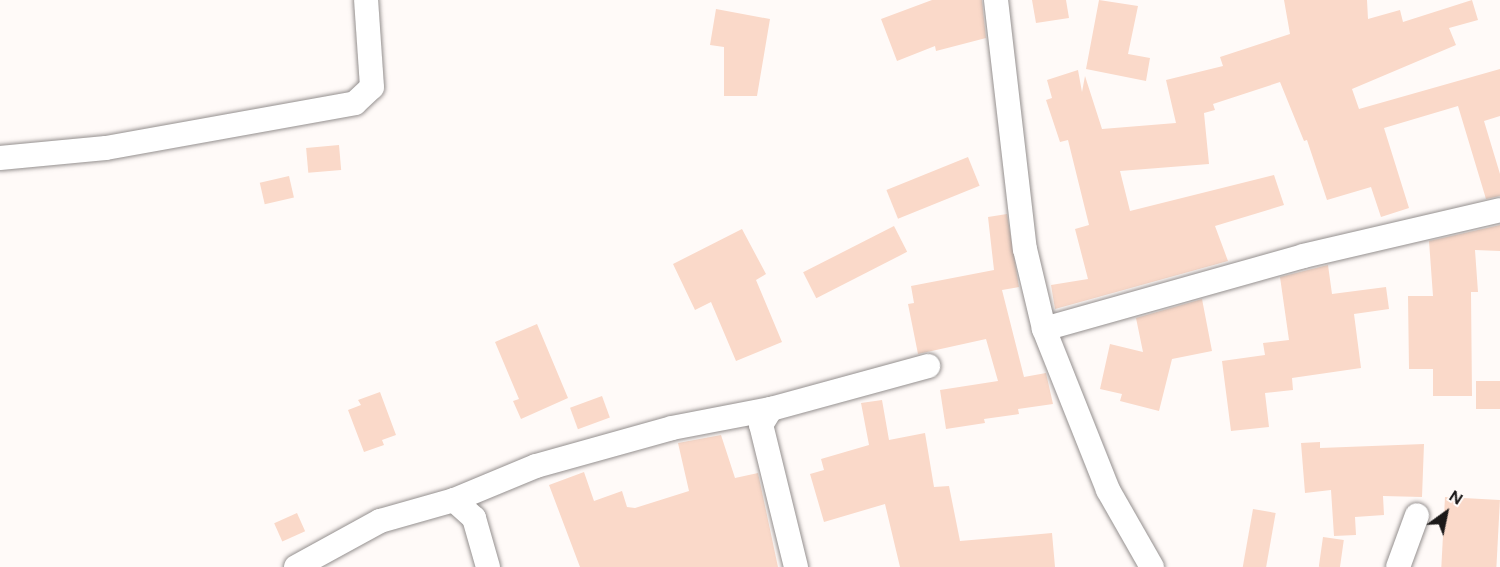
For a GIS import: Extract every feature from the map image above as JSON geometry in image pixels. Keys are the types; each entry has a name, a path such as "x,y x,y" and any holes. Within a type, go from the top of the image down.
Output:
{"street":[{"path":"0,158 106,148 355,103 372,87 366,0"},
{"path":"996,0 1025,249 1044,329 1108,490 1152,567"},
{"path":"1044,329 1303,256 1500,210"},
{"path":"296,567 380,521 454,500 547,463 672,428 771,409 928,366"},
{"path":"771,409 761,425 796,567"},
{"path":"454,500 474,518 488,567"},
{"path":"1398,567 1417,515"}],"building":[{"path":"932,0 982,0 986,38 936,51 935,46 897,61 881,19"},
{"path":"1032,0 1066,0 1069,18 1036,23"},
{"path":"1099,0 1138,6 1128,54 1150,58 1146,81 1086,69"},
{"path":"1284,0 1367,0 1368,19 1400,10 1403,22 1472,0 1478,20 1449,28 1456,45 1352,89 1359,109 1500,69 1500,116 1484,121 1500,174 1500,196 1486,199 1458,106 1384,128 1409,208 1381,217 1371,187 1327,200 1307,140 1304,141 1280,82 1213,104 1215,110 1204,113 1209,164 1120,171 1130,211 1274,175 1284,205 1215,226 1228,261 1055,309 1051,285 1088,279 1075,229 1089,225 1068,140 1060,142 1046,100 1052,98 1047,80 1078,70 1082,92 1085,76 1102,129 1176,123 1166,80 1223,66 1220,57 1290,34"},
{"path":"716,9 770,19 757,96 724,96 724,47 710,45"},
{"path":"339,145 341,170 308,173 306,148"},
{"path":"968,157 980,186 898,219 886,190"},
{"path":"289,176 294,197 265,204 260,183"},
{"path":"1007,214 1019,287 1002,290 1024,377 1046,373 1053,404 1018,409 1019,414 984,419 985,423 946,429 940,390 998,381 986,339 918,354 908,304 914,303 911,286 994,270 988,217"},
{"path":"1500,225 1500,251 1475,250 1478,292 1471,292 1472,396 1433,396 1433,369 1409,369 1408,296 1433,296 1429,241"},
{"path":"894,226 907,252 816,298 803,272"},
{"path":"742,229 766,274 756,280 782,342 736,361 711,302 695,310 673,264"},
{"path":"1328,265 1332,294 1386,287 1389,309 1354,314 1361,368 1292,378 1293,390 1265,393 1269,427 1231,431 1222,361 1265,355 1263,343 1289,340 1280,277"},
{"path":"1202,299 1212,351 1172,359 1159,411 1120,401 1122,394 1100,389 1110,344 1143,352 1136,318"},
{"path":"537,324 568,398 521,419 513,401 519,399 495,342"},
{"path":"1476,381 1500,381 1500,409 1476,409"},
{"path":"380,392 396,435 382,440 384,445 364,452 348,410 361,405 358,400"},
{"path":"602,396 610,418 578,429 570,408"},
{"path":"882,400 889,440 925,433 934,487 949,486 960,541 1052,533 1055,567 900,567 885,504 824,522 810,474 824,470 821,459 869,445 861,403"},
{"path":"721,435 735,478 758,473 778,567 580,567 549,485 584,472 594,501 622,491 627,507 635,508 689,491 678,443"},
{"path":"1320,442 1320,448 1424,444 1422,497 1383,496 1384,515 1355,517 1356,535 1334,536 1331,490 1305,493 1301,443"},
{"path":"1445,497 1500,500 1496,567 1441,567"},
{"path":"1253,509 1276,513 1266,567 1243,567"},
{"path":"297,513 305,531 282,541 274,523"},
{"path":"1323,537 1344,540 1340,567 1319,567"}]}
